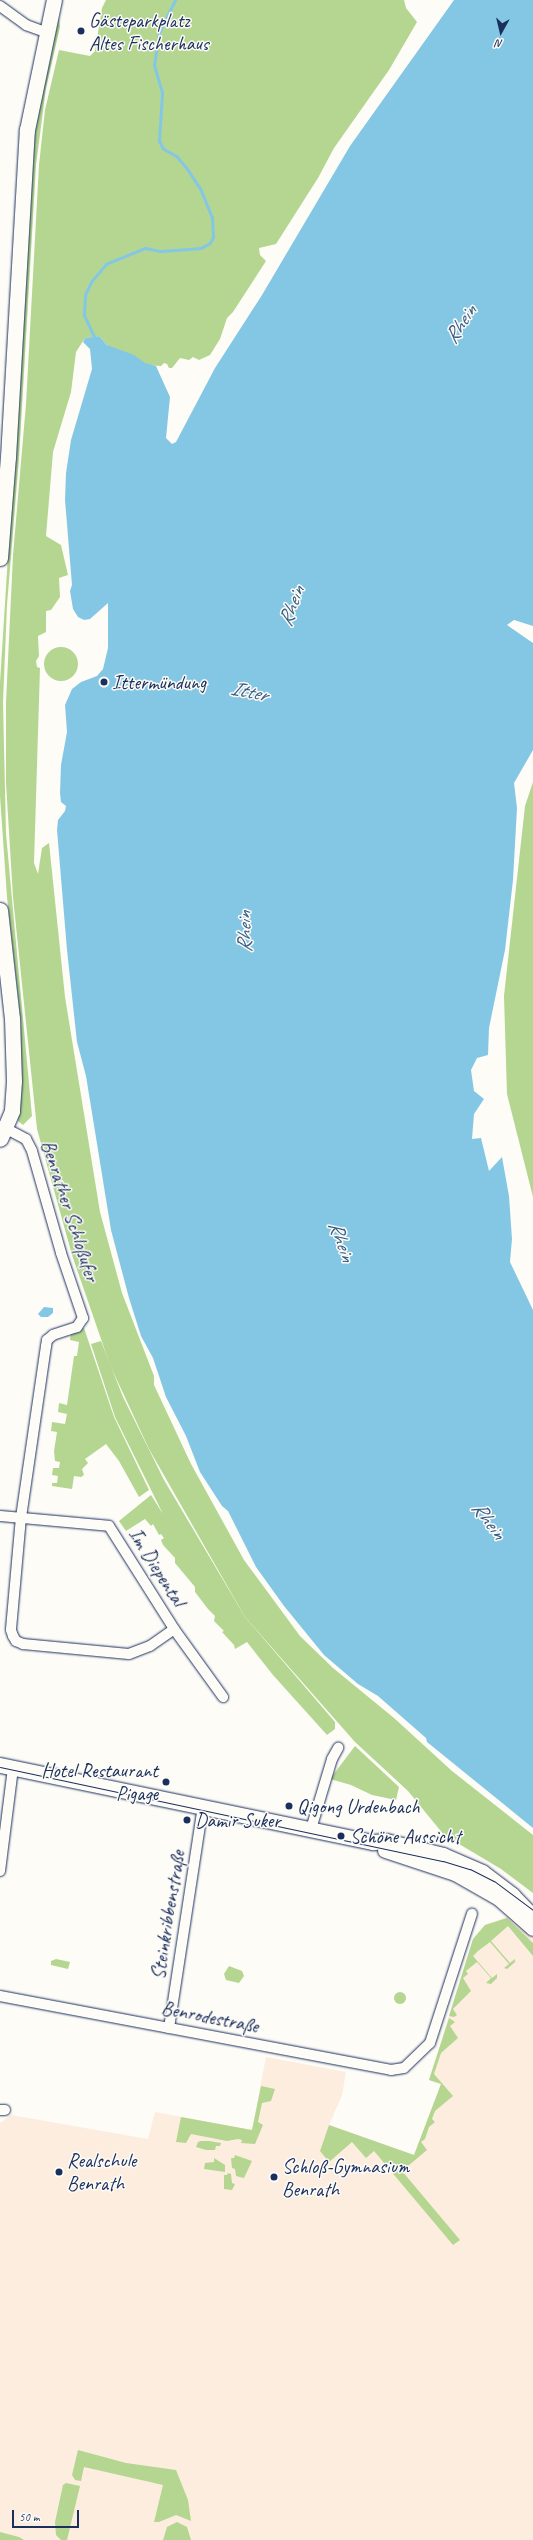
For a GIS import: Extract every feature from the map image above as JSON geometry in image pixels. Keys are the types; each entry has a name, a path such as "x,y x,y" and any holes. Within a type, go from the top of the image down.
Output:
{"street":[{"path":"0,558 27,130 54,0"},
{"path":"0,6 26,26 48,33"},
{"name":"Benrather Schloßufer","path":"0,910 12,1018 14,1057 14,1096 12,1111 3,1133 26,1139 32,1151 61,1253 82,1313 82,1322 77,1327 53,1335 48,1340 21,1517"},
{"name":"Im Diepental","path":"0,1516 109,1526 174,1629 223,1697"},
{"path":"21,1517 11,1630 16,1641 23,1644 129,1654 150,1646 174,1629"},
{"path":"311,1829 332,1759 338,1748"},
{"path":"0,1871 6,1767 373,1842 386,1841 443,1855 479,1878 512,1895 533,1917"},
{"name":"Steinkribbenstraße","path":"169,2028 203,1807"},
{"path":"479,1878 533,1928"},
{"name":"Benrodestraße","path":"0,1996 390,2070 404,2068 412,2062 430,2043 472,1914"}],"shaded area":[{"path":"510,1916 533,1934 533,2540 0,2540 0,2123 11,2115 148,2139 155,2112 252,2130 266,2057 346,2072 342,2095 329,2125 414,2155 441,2084 429,2080 473,1939 485,1925"}],"green space":[{"path":"106,0 404,0 406,8 417,22 389,70 334,148 318,178 276,244 259,248 260,255 266,261 233,312 227,318 220,339 210,355 199,360 193,357 189,360 180,358 172,368 169,368 167,364 164,363 161,366 143,365 107,345 99,336 85,338 76,352 71,392 53,452 46,536 61,545 68,575 59,578 60,597 51,610 46,611 46,632 38,636 39,656 36,661 37,667 40,668 34,863 38,874 42,848 49,843 65,997 100,1212 122,1293 154,1376 154,1385 191,1464 244,1560 300,1636 333,1668 394,1718 452,1771 533,1835 533,1893 501,1869 444,1835 408,1791 355,1742 245,1617 149,1449 110,1365 72,1255 37,1129 13,897 6,783 6,702 13,555 26,404 39,165 45,110 59,50 90,56 95,51 102,8"},
{"path":"59,17 60,27 46,88 36,165 19,458 7,605 3,702 6,834 32,1116 23,1125 18,1121 21,1024 7,897 0,796 0,683 35,124"},
{"path":"61,647 73,652 78,664 73,676 61,681 49,676 44,664 49,652"},
{"path":"533,782 533,1197 507,1094 504,996 525,806"},
{"path":"84,1328 114,1417 149,1490 139,1497 119,1461 106,1444 85,1459 88,1463 82,1469 84,1475 81,1477 74,1476 72,1489 52,1486 52,1483 57,1483 58,1476 52,1475 53,1468 59,1468 60,1462 55,1461 54,1451 57,1432 51,1431 52,1422 65,1424 67,1414 58,1412 59,1403 67,1405 74,1356 77,1356 79,1342 70,1340 71,1332"},
{"path":"101,1341 123,1397 164,1480 245,1617 335,1722 335,1729 327,1735 273,1675 247,1642 235,1649 234,1645 222,1632 224,1631 214,1621 215,1616 195,1592 195,1587 175,1563 175,1558 163,1545 161,1540 164,1538 161,1534 159,1535 153,1524 151,1526 145,1519 126,1531 119,1521 151,1495 163,1514 115,1417 91,1344"},
{"path":"355,1746 399,1787 396,1800 372,1795 351,1785 330,1779"},
{"path":"507,1918 533,1943 533,1956 508,1926 491,1941 510,1963 515,1959 515,1962 507,1969 504,1968 509,1964 490,1942 478,1951 473,1956 492,1978 497,1974 497,1978 491,1984 486,1983 491,1978 477,1962 466,1971 468,1974 463,1978 471,1991 453,2009 457,2015 454,2017 449,2016 473,1939 485,1925"},
{"path":"56,1959 70,1962 68,1969 51,1965 51,1961"},
{"path":"229,1966 242,1971 244,1976 239,1983 226,1980 224,1974"},
{"path":"400,1992 404,1994 406,1998 404,2002 400,2004 396,2002 394,1998 396,1994"},
{"path":"449,2018 455,2022 450,2026 458,2038 441,2053 434,2074 453,2096 435,2111 432,2119 435,2122 429,2127 425,2139 421,2142 427,2150 402,2171 460,2240 453,2245 374,2151 366,2158 352,2142 329,2162 320,2151 329,2125 414,2155 441,2084 429,2080"},
{"path":"261,2086 275,2089 271,2101 262,2103 258,2122 263,2125 255,2144 241,2143 242,2140 238,2139 227,2141 191,2134 186,2143 176,2142 181,2117 252,2130"},
{"path":"198,2142 221,2143 220,2146 216,2146 215,2150 206,2150 196,2147"},
{"path":"235,2155 252,2161 244,2178 236,2176 235,2169 232,2168 231,2158 234,2158"},
{"path":"214,2158 225,2165 225,2172 204,2169 205,2163 214,2162"},
{"path":"228,2173 231,2174 232,2183 235,2184 232,2190 224,2189 224,2175 227,2175"},
{"path":"78,2450 126,2463 176,2470 188,2500 191,2521 176,2515 159,2522 154,2522 163,2485 84,2467 81,2481 75,2480 72,2475"},
{"path":"66,2483 80,2486 67,2540 61,2540 56,2535 55,2522 63,2485"},
{"path":"177,2522 187,2527 191,2540 163,2540 167,2527"},
{"path":"0,2532 19,2537 24,2540 0,2540"}],"water":[{"path":"454,0 533,0 533,626 514,620 507,625 533,643 533,750 514,783 517,808 513,880 505,950 489,1028 488,1055 477,1058 471,1070 474,1091 484,1099 474,1114 472,1139 481,1138 489,1171 502,1157 509,1196 512,1239 510,1262 533,1310 533,1828 427,1742 426,1738 378,1696 358,1684 324,1655 284,1606 256,1567 228,1511 222,1506 200,1472 186,1436 166,1397 153,1358 141,1336 111,1230 86,1076 77,1042 67,950 57,830 58,820 65,811 66,806 61,802 60,793 61,765 67,732 65,705 72,689 81,682 97,676 103,669 108,648 108,603 90,619 84,620 78,617 73,609 70,591 72,585 65,500 66,473 71,440 92,369 90,349 83,342 85,338 99,336 107,345 134,355 145,363 156,366 170,397 166,438 172,444 176,442 215,368 262,295 350,146"},
{"path":"44,1307 53,1308 53,1313 48,1317 41,1317 38,1314"}],"waterway":[{"path":"95,339 84,315 85,295 91,282 106,264 145,248 161,251 201,248 210,243 213,237 212,218 200,189 177,157 163,149 159,141 162,93 154,65 159,33 175,0"}],"tram line":[{"path":"0,1767 443,1861 470,1869 494,1881 533,1910"}],"place":[{"name":"Gästeparkplatz Altes Fischerhaus","path":"81,31"},
{"name":"Ittermündung","path":"104,682"},
{"name":"Hotel Restaurant Pigage","path":"166,1782"},
{"name":"Qigong Urdenbach","path":"289,1806"},
{"name":"Damir Suker","path":"187,1820"},
{"name":"Schöne Aussicht","path":"341,1836"},
{"name":"Realschule Benrath","path":"59,2172"},
{"name":"Schloß-Gymnasium Benrath","path":"274,2177"}],"water label":[{"name":"Rhein","path":"460,324"},
{"name":"Rhein","path":"291,606"},
{"name":"Itter","path":"249,691"},
{"name":"Rhein","path":"244,932"},
{"name":"Rhein","path":"342,1241"},
{"name":"Rhein","path":"489,1520"}]}
